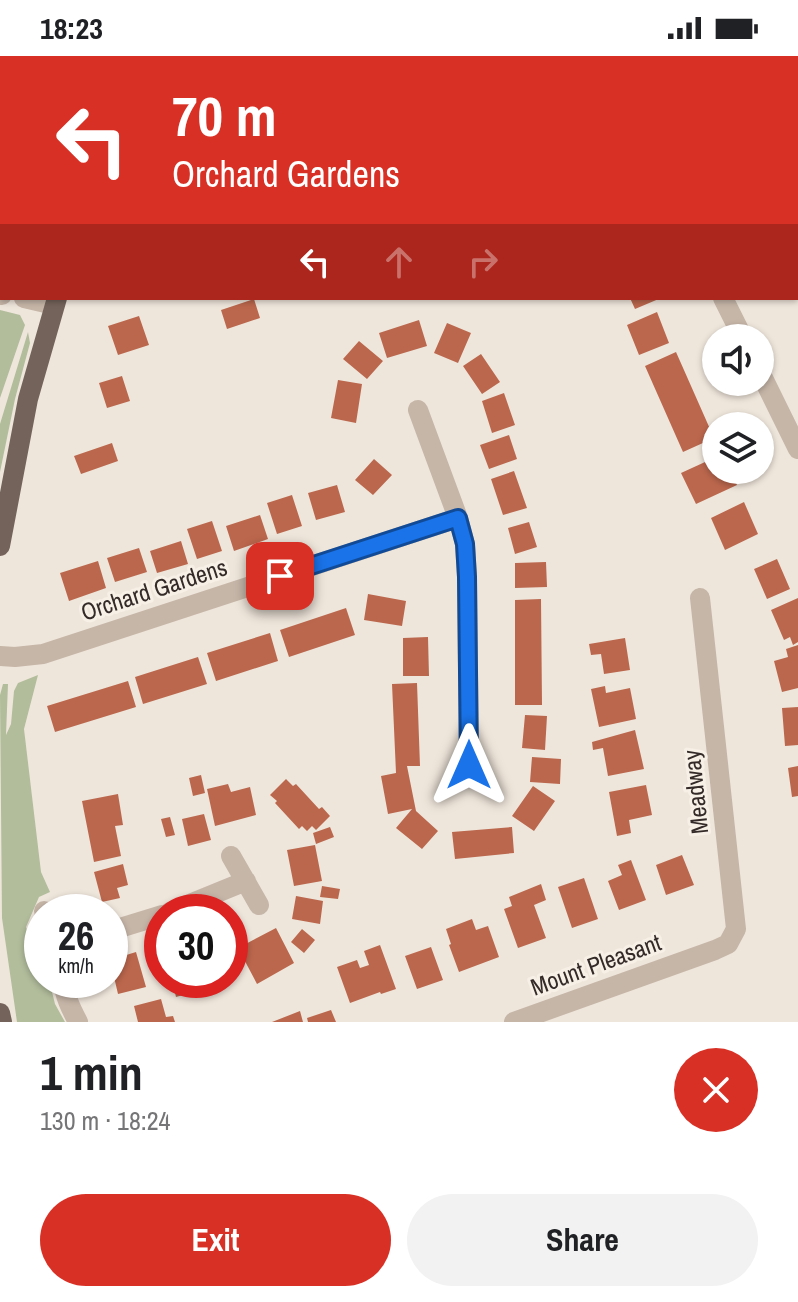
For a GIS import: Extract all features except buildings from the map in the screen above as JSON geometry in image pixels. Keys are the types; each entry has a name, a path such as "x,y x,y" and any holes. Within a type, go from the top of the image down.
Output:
{"main road":[{"path":"0,546 28,399 56,301"},
{"path":"0,1013 2,1022"}],"street":[{"path":"724,300 736,324"},
{"path":"772,396 798,449"},
{"path":"418,410 465,544 469,765"},
{"name":"Orchard Gardens","path":"0,656 43,654 458,518"},
{"name":"Meadway","path":"695,957 728,944 736,929 700,598"},
{"path":"231,856 259,905"},
{"path":"214,894 246,881"},
{"name":"Mount Pleasant","path":"514,1022 695,957"},
{"path":"67,998 78,1022"}],"green space":[{"path":"0,310 20,315 25,325 0,398"},
{"path":"28,332 30,343 0,472 0,424"},
{"path":"38,675 24,729 41,872 50,892 24,894 24,998 54,998 65,1022 17,1022 2,918 0,695 3,684 8,684 6,735 18,683"}],"route":[{"path":"280,576 458,518 465,544 467,577 469,765"}]}
